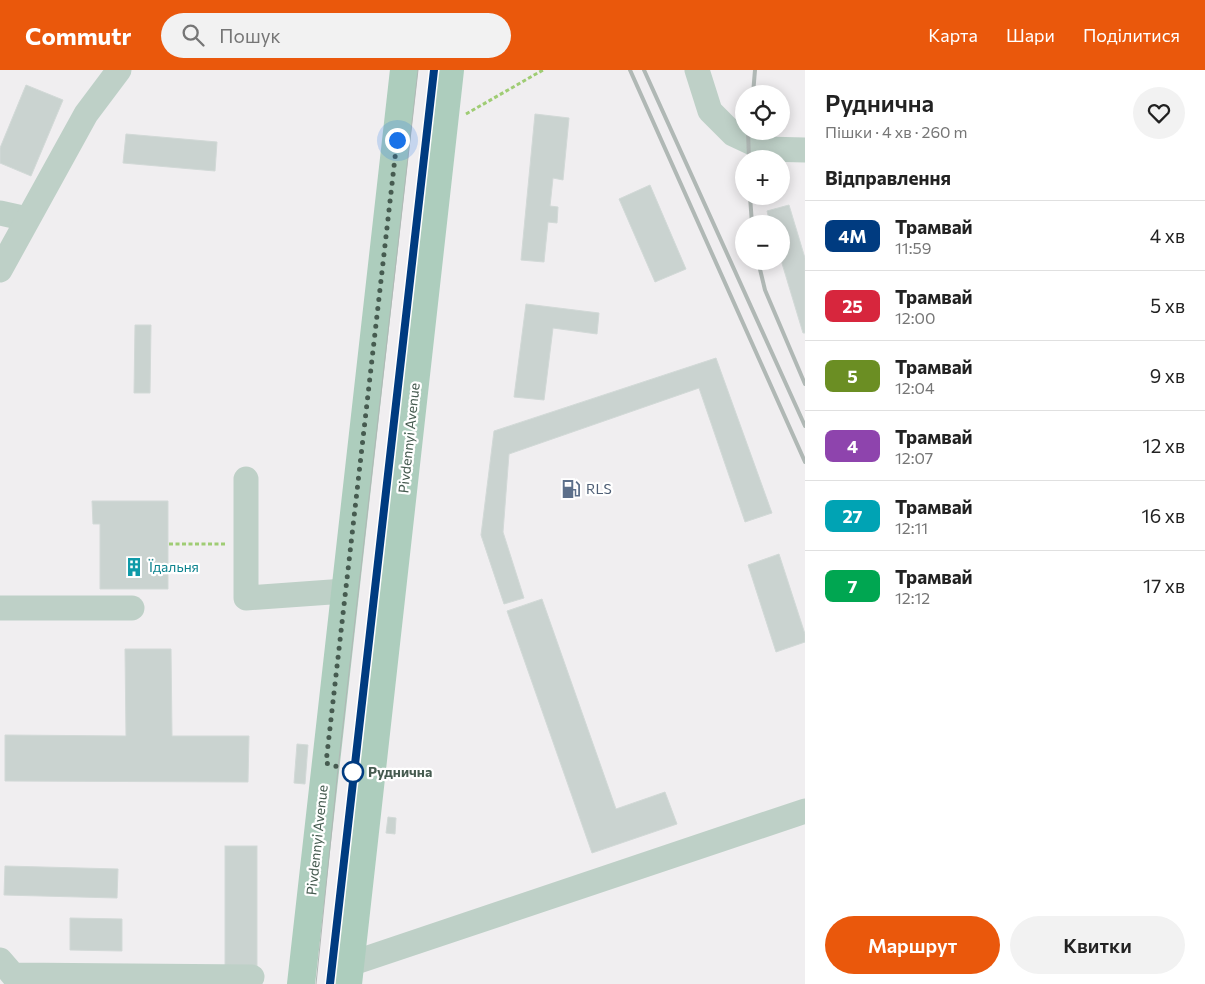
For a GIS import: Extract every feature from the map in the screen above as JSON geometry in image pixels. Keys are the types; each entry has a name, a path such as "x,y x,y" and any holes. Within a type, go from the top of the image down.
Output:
{"main road":[{"name":"Pivdennyi Avenue","path":"301,984 404,70"},
{"name":"Pivdennyi Avenue","path":"349,974 450,70"}],"street":[{"path":"0,270 86,114 119,70"},
{"path":"697,70 710,111 733,134 765,149 805,150"},
{"path":"0,213 27,219"},
{"path":"246,479 246,598 345,591"},
{"path":"0,608 132,608"},
{"path":"349,974 475,923 805,811"},
{"path":"0,960 13,975 252,977"}],"path":[{"path":"443,127 543,70"},
{"path":"169,544 246,543"}],"building":[{"path":"26,85 63,100 31,176 0,163 0,148"},
{"path":"535,114 569,118 563,180 553,178 550,206 558,207 557,223 548,222 544,262 521,260"},
{"path":"126,134 217,142 215,171 123,163"},
{"path":"650,185 686,269 655,282 619,199"},
{"path":"789,205 805,258 805,333 803,333 784,270 790,270 790,215 768,215 767,211"},
{"path":"526,304 599,313 597,334 553,328 544,400 514,397"},
{"path":"135,325 151,325 150,393 134,393"},
{"path":"716,358 772,513 745,522 699,388 509,454 503,532 524,598 504,604 481,535 494,431"},
{"name":"Їдальня","path":"92,501 168,501 168,589 100,589 100,524 93,524"},
{"path":"779,554 805,634 805,642 776,652 748,565"},
{"path":"542,599 616,809 665,792 677,824 592,853 507,611"},
{"path":"125,649 171,649 172,736 249,736 248,782 5,781 5,735 126,736"},
{"path":"297,744 308,745 305,784 294,783"},
{"path":"388,817 396,818 395,834 386,833"},
{"path":"225,846 257,846 257,967 225,967"},
{"path":"5,866 118,869 117,898 4,895"},
{"path":"70,918 122,919 122,951 70,950"}],"tram line":[{"path":"316,984 338,769 418,70"},
{"path":"330,984 434,70"},
{"name":"4М","path":"330,984 347,821 434,70"}],"railway":[{"path":"630,70 805,462"},
{"path":"644,70 805,426"},
{"path":"754,85 755,70"},
{"path":"748,140 749,150"},
{"path":"751,205 751,215"},
{"path":"760,270 765,290 805,384"}],"place":[{"name":"RLS","path":"571,489"},
{"name":"Їдальня","path":"134,567"},
{"name":"Руднична","path":"353,772"}],"route":[{"path":"353,772 326,763 397,140"}]}
